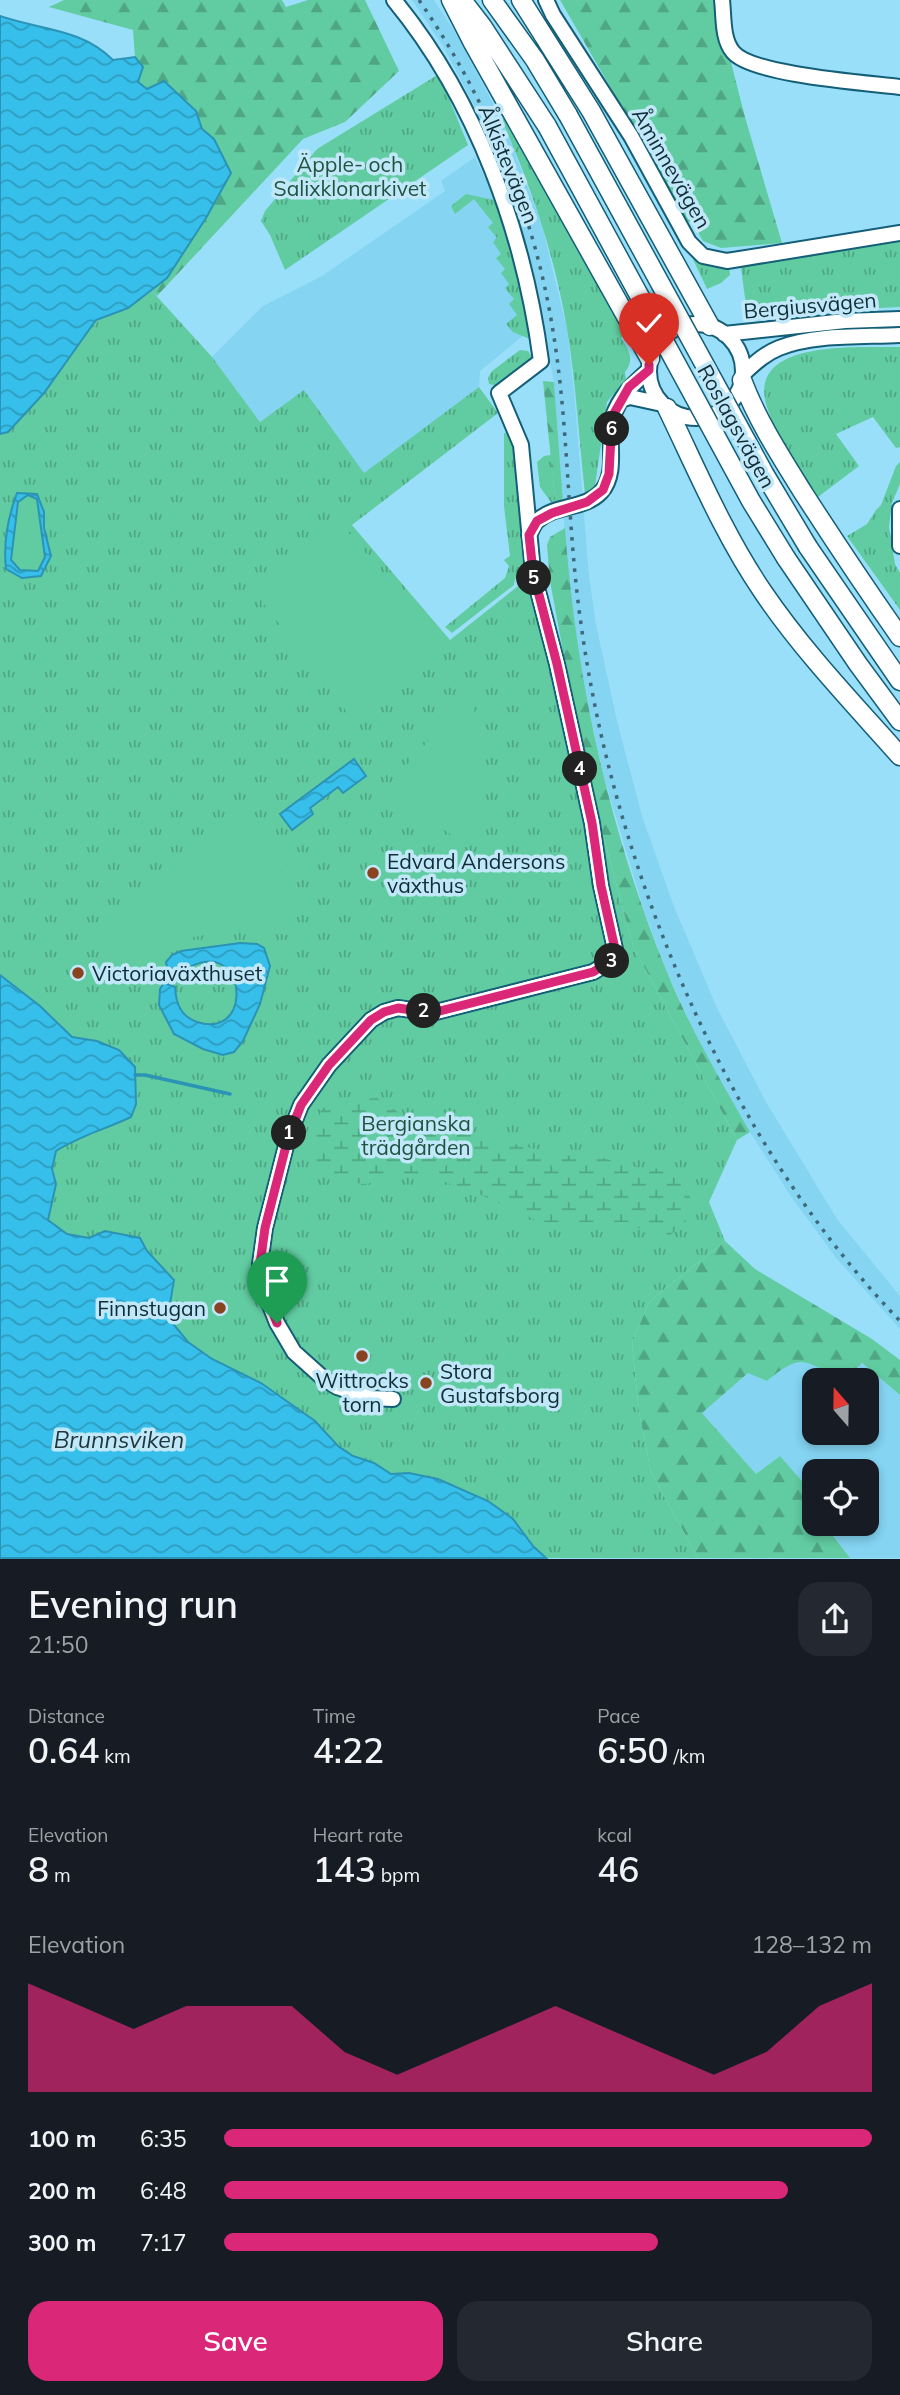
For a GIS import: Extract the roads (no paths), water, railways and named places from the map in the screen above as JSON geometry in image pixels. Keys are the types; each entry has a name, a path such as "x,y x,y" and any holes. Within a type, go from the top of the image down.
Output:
{"main road":[{"path":"451,0 649,365"},
{"name":"Roslagsvägen","path":"462,0 547,126 751,500 786,558 900,721"},
{"name":"Roslagsvägen","path":"492,0 535,60 568,115 765,475 808,547 900,681"},
{"path":"521,0 591,110 717,330"},
{"path":"742,377 756,413 784,462 900,637"},
{"path":"664,406 729,536 761,590 783,622 900,755"}],"street":[{"name":"Ålkistevägen","path":"394,0 452,82 481,143 510,215 525,274 541,361 499,393 521,445 526,501"},
{"name":"Åminnevägen","path":"545,0 552,15 631,136 690,242 703,256 727,261 900,233"},
{"path":"722,0 726,41 740,59 756,65 834,80 900,87"},
{"name":"Bergiusvägen","path":"717,330 900,319"},
{"path":"529,535 537,521 552,513 587,502 603,490 609,474 612,417 629,387 649,365 657,344 669,332 685,325 717,330 738,352 742,377 732,401 712,415 689,417 664,406 630,397 623,399"},
{"name":"Bergiusvägen","path":"742,377 759,359 777,349 801,341 900,335"},
{"path":"649,365 652,388 664,406"},
{"path":"526,501 535,511 552,513"},
{"path":"393,1399 371,1398 337,1387 323,1378 294,1352 277,1323 268,1300 260,1264 265,1228 288,1138 301,1105 329,1065 371,1020 384,1012 398,1008 432,1013 593,972 613,960 615,949 601,886 592,823 557,664 533,572 526,501"},
{"path":"900,509 900,546"}],"water":[{"path":"0,16 74,36 101,49 113,60 135,57 143,67 138,82 147,89 164,81 196,111 202,129 214,139 231,173 167,278 128,308 96,320 44,393 8,432 0,434"},
{"path":"17,493 37,494 44,512 44,528 51,556 41,576 22,578 6,569 6,540","holes":["28,495 37,499 45,557 38,571 20,570 11,560 18,502"]},
{"path":"354,759 366,776 343,793 338,787 310,808 313,814 292,830 280,814"},
{"path":"240,943 257,944 264,948 270,966 260,1004 243,1041 234,1052 223,1055 203,1049 174,1034 159,1005 160,989 164,983 175,987 180,1008 197,1022 214,1024 226,1019 234,1009 237,996 235,982 229,971 218,963 204,962 179,973 167,967 166,962 181,951"},
{"name":"Brunnsviken","path":"0,975 40,1006 72,1037 97,1041 119,1050 135,1067 136,1104 131,1117 56,1151 52,1169 56,1184 48,1220 67,1234 89,1238 105,1231 140,1238 147,1251 174,1280 169,1310 174,1325 188,1342 212,1359 261,1383 315,1421 338,1446 353,1456 374,1463 391,1474 409,1473 438,1479 488,1501 513,1519 533,1546 546,1558 0,1558"}],"waterway":[{"path":"135,1075 230,1094"}],"railway":[{"path":"419,0 444,38 486,117 504,158 534,243 545,286 558,367 576,588 597,717 621,812 651,906 688,998 732,1086 782,1171 838,1250 900,1321"}],"place":[{"name":"Edvard Andersons växthus","path":"373,873"},
{"name":"Victoriaväxthuset","path":"78,973"},
{"name":"Finnstugan","path":"220,1308"},
{"name":"Wittrocks torn","path":"362,1356"},
{"name":"Stora Gustafsborg","path":"426,1383"}],"park label":[{"name":"Äpple- och Salixklonarkivet","path":"350,176"},
{"name":"Bergianska trädgården","path":"416,1135"}]}
